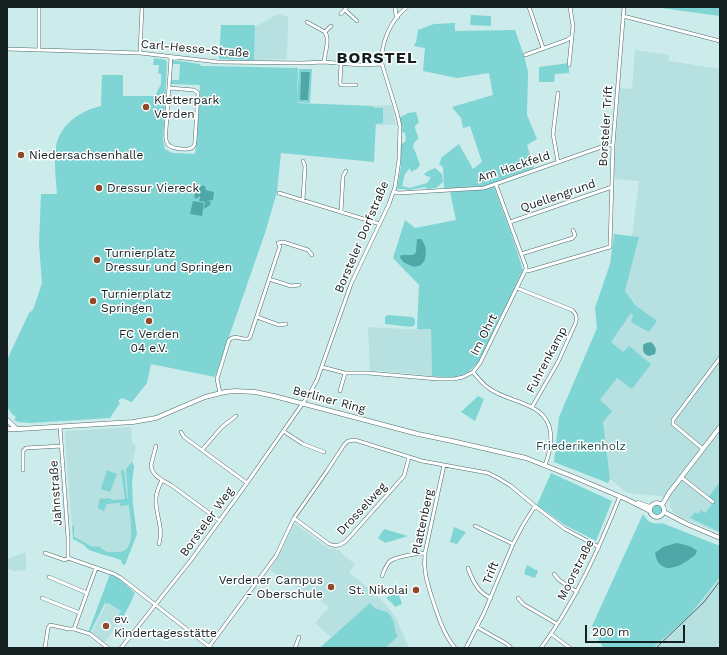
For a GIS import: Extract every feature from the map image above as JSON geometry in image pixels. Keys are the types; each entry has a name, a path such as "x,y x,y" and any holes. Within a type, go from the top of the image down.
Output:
{"street":[{"path":"39,7 39,50"},
{"path":"140,53 142,7"},
{"path":"395,7 396,15 398,17"},
{"name":"Borsteler Dorfstraße","path":"302,404 314,387 351,284 394,192 398,174 400,126 382,64 382,52 389,30 407,7"},
{"path":"529,7 543,48"},
{"path":"569,65 572,26 570,7"},
{"name":"Borsteler Trift","path":"525,271 528,272 610,247 613,145 624,7"},
{"path":"341,14 346,8 357,21"},
{"path":"623,16 720,42"},
{"path":"307,22 325,32 328,39 324,62"},
{"path":"325,32 330,26"},
{"path":"525,55 567,40 571,37"},
{"name":"Carl-Hesse-Straße","path":"7,48 140,53 218,62 324,62 361,65 382,64"},
{"path":"169,88 194,90 198,93 195,141 192,147 184,149 170,147 166,139 169,88 171,56"},
{"path":"341,63 341,85 356,84"},
{"path":"558,93 553,134 558,162"},
{"name":"Am Hackfeld","path":"394,192 399,193 484,188 607,145 613,145"},
{"path":"303,161 305,166 303,200"},
{"path":"341,212 343,176 346,171"},
{"path":"496,185 526,267 525,271"},
{"name":"Quellengrund","path":"510,222 612,187"},
{"path":"279,193 380,224"},
{"path":"521,254 573,238 575,235 573,230"},
{"path":"220,393 217,379 229,340 232,337 246,340 250,337 280,246 278,244 283,242 308,250 312,255"},
{"name":"Im Ohrt","path":"322,367 345,372 438,379 454,379 463,377 473,372 480,363 525,271"},
{"path":"269,279 291,286 299,285"},
{"name":"Fuhrenkamp","path":"517,288 572,310 576,313 577,317 563,353 532,407"},
{"path":"257,317 279,325 286,324"},
{"path":"703,449 673,424 672,420 720,358"},
{"path":"340,391 345,372"},
{"path":"473,372 493,391 532,407 541,414 551,433 551,443 545,465"},
{"name":"Berliner Ring","path":"7,429 133,422 156,418 220,393 235,391 255,392 418,434 515,455 545,465 650,509"},
{"name":"Borsteler Weg","path":"121,648 220,521 302,404"},
{"path":"202,450 222,427 236,416"},
{"path":"7,420 19,429"},
{"name":"Jahnstraße","path":"60,427 68,538 68,558"},
{"path":"660,504 720,427"},
{"name":"Berliner Ring","path":"7,433 19,429"},
{"path":"283,431 303,444 324,452"},
{"path":"181,432 184,437 247,483"},
{"path":"45,553 65,560 68,558 114,574 121,578 209,648 276,556 294,518 344,444 348,441 355,440 422,461 488,473 510,486 566,529 599,547"},
{"path":"23,470 23,451 26,448 62,446"},
{"path":"156,446 151,468 154,474 220,521"},
{"name":"Drosselweg","path":"294,518 329,544 334,546 342,544 404,476 409,457"},
{"name":"Plattenberg","path":"444,465 425,553 424,571 436,612 446,634 455,648"},
{"path":"681,477 713,502"},
{"path":"159,544 161,536 156,500 158,488 162,480"},
{"name":"Moorstraße","path":"541,648 577,592 599,547 620,496"},
{"path":"654,503 660,504 664,508 663,514 657,518 654,517 651,515 650,509 654,503"},
{"name":"Trift","path":"466,648 478,627 513,544 535,506"},
{"path":"663,514 720,538"},
{"path":"475,526 513,544"},
{"path":"382,576 388,564 394,559 425,553"},
{"path":"74,629 96,568"},
{"path":"468,568 471,578 481,592 491,598"},
{"path":"554,574 559,580 577,592"},
{"path":"49,577 87,593"},
{"path":"42,598 80,613"},
{"path":"518,598 523,604 557,624"},
{"path":"45,648 48,628 50,625 74,629 94,636 108,648"},
{"path":"478,627 507,644 510,648"},
{"path":"551,634 570,648"},
{"path":"295,648 299,637"}],"shaded area":[{"path":"278,14 288,17 287,59 254,60 255,27"},
{"path":"635,50 669,55 669,61 720,69 720,533 682,518 674,513 670,507 669,501 661,496 627,493 610,479 600,400 617,378 629,346 623,353 611,342 631,313 634,316 657,321 635,305 625,291 639,237 632,236 639,181 613,179 620,88 632,89"},
{"path":"301,72 310,72 308,100 300,100"},
{"path":"392,105 396,125 375,125 376,119 374,119 373,106"},
{"path":"204,185 206,190 214,192 213,200 207,201 211,202 210,205 204,209 205,202 199,201 199,196 197,199 194,197 196,188"},
{"path":"193,201 204,203 202,216 190,214"},
{"path":"417,239 421,239 424,243 426,253 423,263 420,266 415,267 405,263 400,257 401,255 413,255 416,252"},
{"path":"368,327 431,329 432,376 370,370"},
{"path":"651,342 655,347 656,352 655,354 649,356 644,352 643,345"},
{"path":"131,427 132,443 136,446 132,466 131,494 134,511 133,532 130,548 117,556 91,549 73,536 65,431"},
{"name":"Verdener Campus - Oberschule","path":"294,524 329,549 339,550 355,564 349,572 384,602 395,616 409,648 319,648 331,637 315,623 329,607 317,598 315,600 270,570"},
{"path":"676,543 692,548 697,551 696,554 683,564 672,568 662,566 657,561 655,553 663,547"},
{"path":"26,553 26,570 7,570 7,559"},
{"path":"720,577 720,648 653,648 689,616"},
{"name":"ev. Kindertagesstätte","path":"107,603 121,611 118,616 122,619 104,643 91,634"}],"green space":[{"path":"654,7 720,7 720,16"},
{"path":"471,15 491,16 491,26 470,25"},
{"path":"455,23 455,31 515,30 528,72 527,115 537,139 527,145 534,168 485,186 444,189 443,167 439,164 442,157 459,144 473,169 482,162 470,126 463,128 461,117 452,107 493,95 489,73 457,78 423,71 425,48 414,46 416,43 418,30 434,24"},
{"path":"221,25 255,25 254,60 219,59"},
{"path":"154,58 166,60 167,63 163,140 165,149 172,153 195,154 200,85 171,84 172,77 172,80 179,80 180,64 173,64 172,66 173,60 200,64 201,66 298,68 297,103 373,106 374,108 383,108 383,123 376,124 376,120 374,162 281,153 277,192 265,233 215,377 151,364 147,383 132,402 122,398 118,401 120,403 110,418 30,423 18,422 14,420 16,417 7,407 7,360 29,313 33,310 42,283 39,244 41,194 57,194 55,161 57,142 64,128 74,118 87,110 101,106 102,75 123,75 123,96 155,96 161,84 161,74 158,73 159,65 153,65"},
{"path":"569,63 569,73 555,74 554,82 539,82 539,67"},
{"path":"299,69 312,69 310,103 297,102","holes":["301,72 310,72 308,100 300,100"]},
{"path":"416,112 419,122 415,126 415,129 418,139 414,143 413,148 420,165 417,169 411,172 410,168 405,174 402,186 410,188 427,183 431,177 424,174 435,168 442,174 443,182 436,188 428,189 425,187 409,190 397,189 401,165 401,144 406,138 405,133 401,131 401,123 399,118 408,113"},
{"path":"494,187 523,270 479,362 467,373 452,378 432,376 431,329 417,329 419,285 393,258 405,220 415,228 456,220 450,192"},
{"name":"Friederikenholz","path":"614,234 639,237 625,291 635,305 657,321 649,332 631,322 633,316 631,313 611,342 623,352 629,346 651,364 632,389 617,378 600,400 612,411 603,422 610,479 608,483 554,462 559,417 597,328 595,308 610,264"},
{"path":"388,315 412,317 415,319 415,324 412,327 385,324 385,317"},
{"path":"478,396 484,399 475,421 461,412"},
{"path":"132,462 134,466 132,483 133,506 137,534 125,565 122,564 121,560 99,554 73,539 72,526 74,526 74,537 90,546 100,547 104,551 108,552 121,552 128,547 131,538 129,505 120,506 120,503 106,504 107,506 103,512 103,510 98,508 99,500 101,498 114,500 125,499 121,470 124,470 128,498 126,469"},
{"path":"107,470 117,474 110,492 101,489"},
{"path":"551,473 612,501 596,541 565,525 537,505"},
{"path":"720,482 720,532 690,518 695,512 698,514 701,510 705,513 712,504 707,499"},
{"path":"659,504 662,505 662,515 655,516 652,515 651,508 652,505"},
{"path":"643,514 646,519 651,522 656,524 662,523 720,546 720,577 689,616 653,648 603,648 592,626"},
{"path":"454,527 466,532 457,544 450,542"},
{"path":"384,529 408,536 385,543 378,538"},
{"path":"527,565 538,571 535,578 524,574"},
{"path":"110,574 122,581 135,593 122,619 118,616 121,611 108,603 105,603 90,633 88,633"},
{"path":"395,592 399,595 402,604 395,607 386,598"},
{"path":"370,603 373,607 388,613 393,620 395,631 398,636 385,648 320,648"}],"railway":[{"path":"656,648 704,602 720,581"}],"place":[{"name":"Kletterpark Verden","path":"146,107"},
{"name":"Niedersachsenhalle","path":"21,155"},
{"name":"Dressur Viereck","path":"99,188"},
{"name":"Turnierplatz Dressur und Springen","path":"97,260"},
{"name":"Turnierplatz Springen","path":"93,301"},
{"name":"FC Verden 04 e.V.","path":"149,321"},
{"name":"Verdener Campus - Oberschule","path":"331,587"},
{"name":"St. Nikolai","path":"416,590"},
{"name":"ev. Kindertagesstätte","path":"106,626"}],"district":[{"name":"BORSTEL","path":"377,58"}]}
